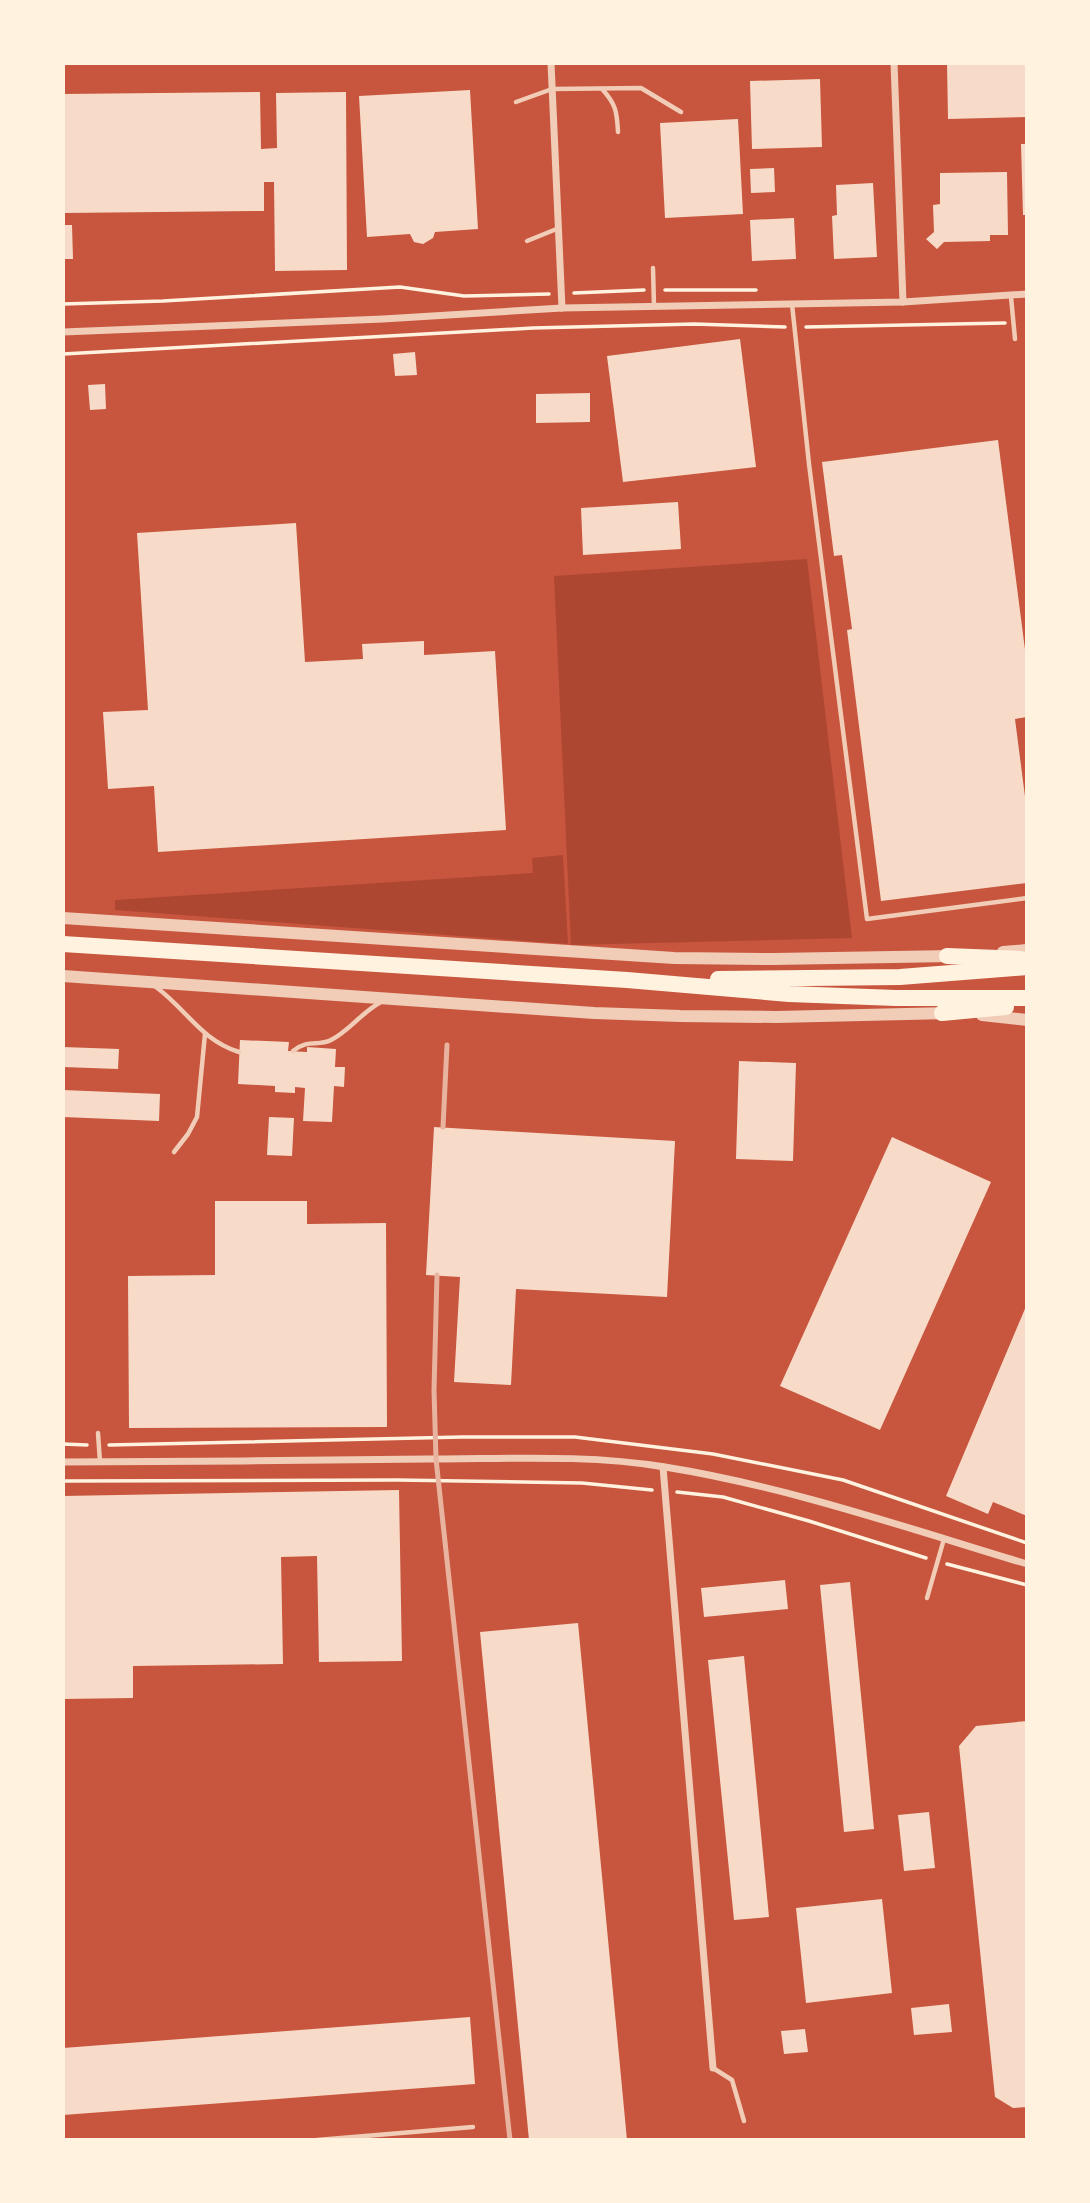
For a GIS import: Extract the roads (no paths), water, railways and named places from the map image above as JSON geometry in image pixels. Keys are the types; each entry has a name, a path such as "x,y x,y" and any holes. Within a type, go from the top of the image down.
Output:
{"highway":[{"path":"63,944 627,980 789,994 896,998 1027,998"},
{"path":"947,956 1027,959"},
{"path":"627,980 901,977 1027,967"},
{"path":"942,1013 1027,1005"}],"street":[{"path":"551,63 562,309"},
{"path":"894,63 903,302"},
{"path":"63,332 370,320 562,309 903,302 1027,294"},
{"path":"63,918 674,958 947,956 1027,950"},
{"path":"63,976 594,1013 776,1017 942,1013 1027,1020"},
{"path":"63,1462 492,1457 606,1461 663,1467 827,1502 1027,1564"},
{"path":"663,1467 713,2068"}],"lane":[{"path":"601,88 613,101 618,132"},
{"path":"516,103 552,89 641,88 681,112"},
{"path":"527,241 559,227"},
{"path":"653,268 654,306"},
{"path":"1011,296 1015,339"},
{"path":"792,303 809,464 867,919 1027,898"},
{"path":"150,982 178,1005 205,1034 223,1047 239,1052"},
{"path":"293,1051 307,1043 332,1040 368,1009 388,998"},
{"path":"174,1152 197,1117 205,1034"},
{"path":"97,1433 100,1462"},
{"path":"927,1598 944,1539"},
{"path":"713,2068 732,2080 744,2121"},
{"path":"317,2140 473,2127"}],"railway":[{"path":"443,1127 447,1045"},
{"path":"437,1275 434,1390 436,1459 510,2140"}]}
